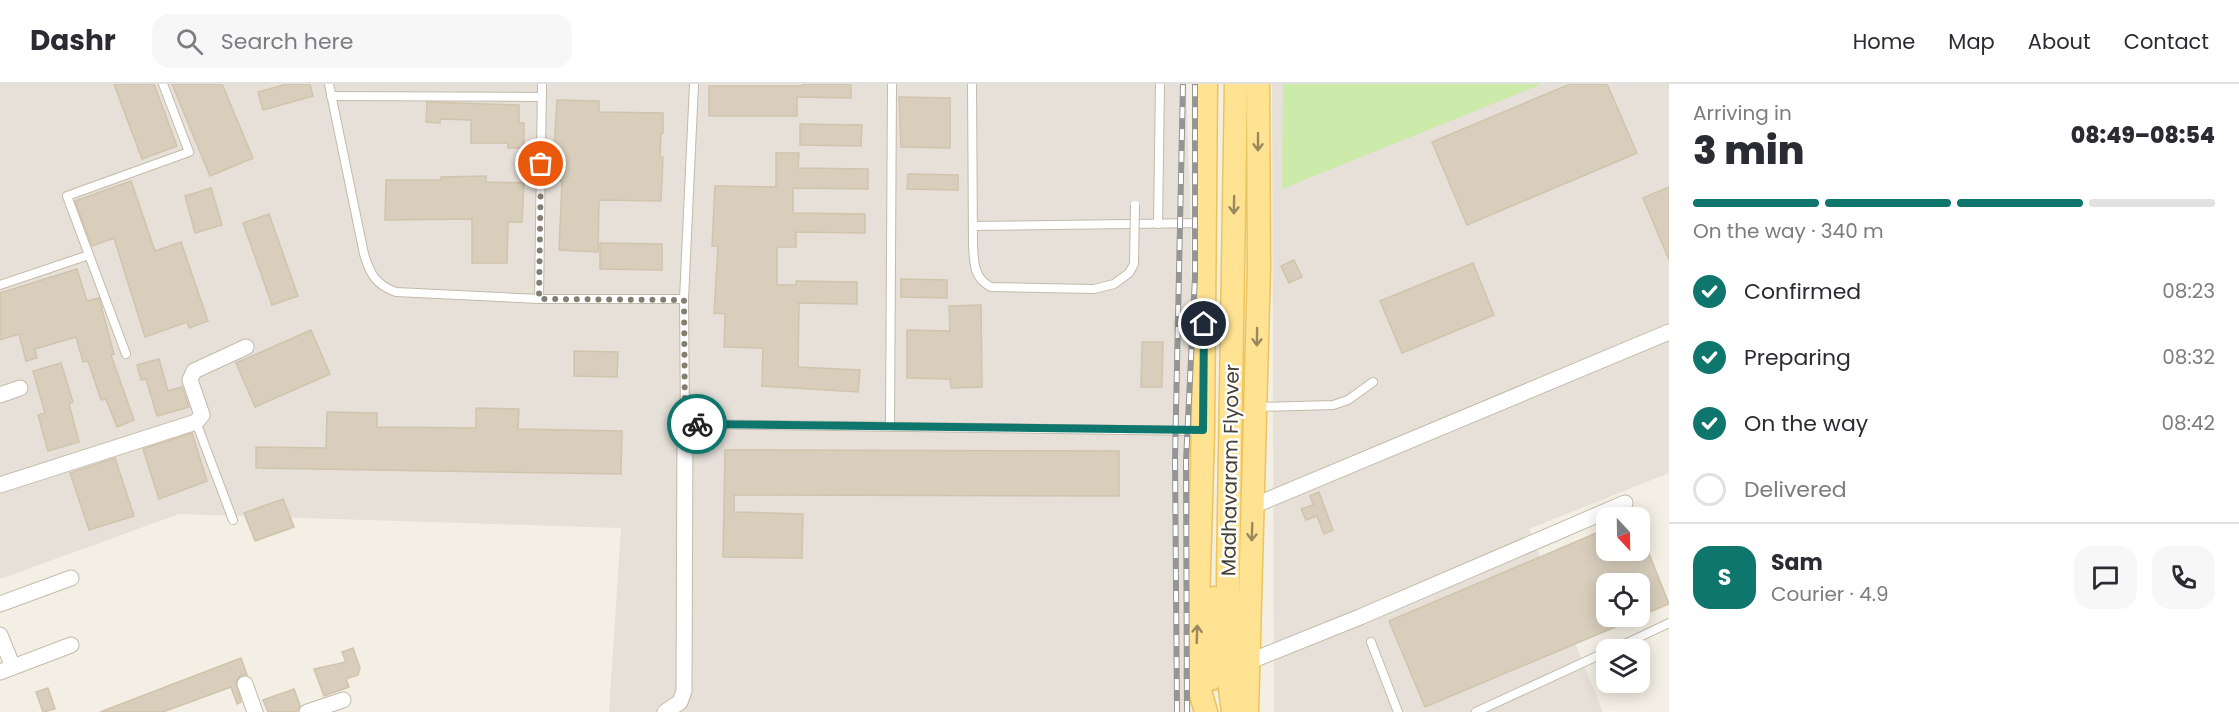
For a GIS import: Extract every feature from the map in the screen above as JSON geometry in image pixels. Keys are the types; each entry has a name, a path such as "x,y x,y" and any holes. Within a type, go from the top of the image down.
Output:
{"main road":[{"path":"1206,84 1203,430 1196,677 1208,712"},
{"name":"Madhavaram Flyover","path":"1218,84 1213,378 1215,587 1220,688 1233,712"},
{"name":"Madhavaram Flyover","path":"1208,712 1220,688 1228,575 1236,84"},
{"path":"1247,712 1259,267 1258,84"}],"street":[{"path":"1253,506 1669,332"},
{"path":"0,485 196,422 202,415 190,380 194,370 246,348"},
{"path":"0,394 20,388"},
{"path":"664,712 680,702 684,691 685,424"},
{"path":"1248,662 1360,617 1625,503"},
{"path":"0,604 71,578"},
{"path":"0,635 6,670 71,645"},
{"path":"245,684 255,712"},
{"path":"307,712 343,700"}],"lane":[{"path":"126,354 67,196 189,152 163,84"},
{"path":"328,84 364,254 374,279 384,288 396,292 539,299 684,300"},
{"path":"539,299 542,84"},
{"path":"694,84 684,300 685,424 1203,430"},
{"path":"890,427 892,84"},
{"path":"972,84 973,244 976,271 981,280 991,287 1104,288 1123,279 1134,264 1135,205"},
{"path":"1158,224 1160,84"},
{"path":"331,96 542,97"},
{"path":"973,226 1206,223"},
{"path":"0,285 89,255"},
{"path":"1255,407 1333,405 1348,400 1373,382"},
{"path":"196,422 233,520"},
{"path":"1635,639 1669,623"},
{"path":"1371,642 1398,712"},
{"path":"1476,712 1596,657"}],"shaded area":[{"path":"0,84 1186,84 1191,225 1191,712 609,712 621,528 179,514 0,579"},
{"path":"1272,84 1669,84 1669,473 1529,529 1603,712 1274,712"}],"green space":[{"path":"1283,84 1542,84 1282,189"}],"building":[{"path":"114,84 154,84 177,146 142,159"},
{"path":"172,84 222,84 253,158 210,176"},
{"path":"287,84 310,84 313,96 263,110 258,92"},
{"path":"803,84 851,84 851,98 797,97 797,116 709,116 709,86 802,86"},
{"path":"1570,84 1607,84 1637,153 1467,225 1432,142"},
{"path":"899,97 950,98 950,148 901,147"},
{"path":"557,100 599,101 599,112 663,113 660,157 663,157 661,201 599,200 598,252 559,250 562,181 554,180 553,165"},
{"path":"427,102 519,105 519,123 524,123 524,148 508,148 508,143 471,143 471,120 440,119 440,123 426,122"},
{"path":"800,124 862,125 861,146 800,145"},
{"path":"776,153 799,153 798,168 868,169 868,189 793,188 793,213 865,214 865,233 796,232 796,247 777,247 777,285 796,285 796,281 857,282 857,304 799,303 798,367 860,370 858,392 762,386 763,348 724,347 725,314 714,313 718,246 712,246 715,186 776,187"},
{"path":"908,174 958,175 958,190 907,189"},
{"path":"486,176 486,182 524,183 522,222 508,222 507,263 472,263 472,219 385,220 386,180 441,180 441,177"},
{"path":"131,181 155,251 181,242 208,321 189,328 187,322 145,337 114,238 92,246 75,201"},
{"path":"1669,187 1669,260 1643,198"},
{"path":"211,188 222,225 195,233 185,196"},
{"path":"269,214 298,296 272,305 243,223"},
{"path":"600,243 662,244 662,270 600,269"},
{"path":"1294,260 1302,277 1289,283 1281,266"},
{"path":"1473,263 1494,315 1402,353 1380,301"},
{"path":"77,269 87,301 99,298 114,354 111,355 134,420 117,427 106,399 101,400 88,361 83,362 76,337 35,349 37,358 26,361 19,334 0,340 0,293"},
{"path":"901,279 947,280 947,298 901,297"},
{"path":"981,305 982,387 951,388 950,379 907,378 907,330 950,331 949,306"},
{"path":"311,330 330,374 255,407 236,363"},
{"path":"1142,342 1163,342 1162,387 1141,387"},
{"path":"574,351 618,352 617,377 574,376"},
{"path":"159,359 168,391 182,387 189,407 157,416 146,379 141,380 137,365"},
{"path":"61,363 73,402 69,404 79,442 48,451 38,415 45,413 33,371"},
{"path":"476,408 519,409 518,429 622,431 621,474 256,468 256,447 326,448 327,412 377,413 377,427 476,428"},
{"path":"192,433 207,481 159,499 143,449"},
{"path":"725,450 1119,451 1119,496 734,495 734,512 803,514 802,558 723,557"},
{"path":"115,458 134,516 89,530 70,473"},
{"path":"1319,492 1333,530 1324,534 1317,516 1306,520 1301,509 1313,505 1310,496"},
{"path":"283,499 294,527 255,541 244,513"},
{"path":"1596,533 1596,561 1650,561 1650,556 1669,604 1650,612 1650,573 1596,573 1596,627 1615,627 1425,707 1389,621"},
{"path":"353,648 360,668 358,675 346,679 349,687 324,696 314,669 346,662 342,652"},
{"path":"241,658 247,675 241,675 236,682 241,702 237,704 231,687 163,712 100,712"},
{"path":"48,688 55,709 43,712 36,692"},
{"path":"294,689 300,705 297,712 268,712 263,700"}],"railway":[{"path":"1177,712 1175,459 1183,84"},
{"path":"1187,712 1186,461 1195,277 1195,84"}],"way so far":[{"path":"541,164 539,299 684,300 685,424 697,424"}],"route":[{"path":"697,424 1203,430 1204,324"}]}
